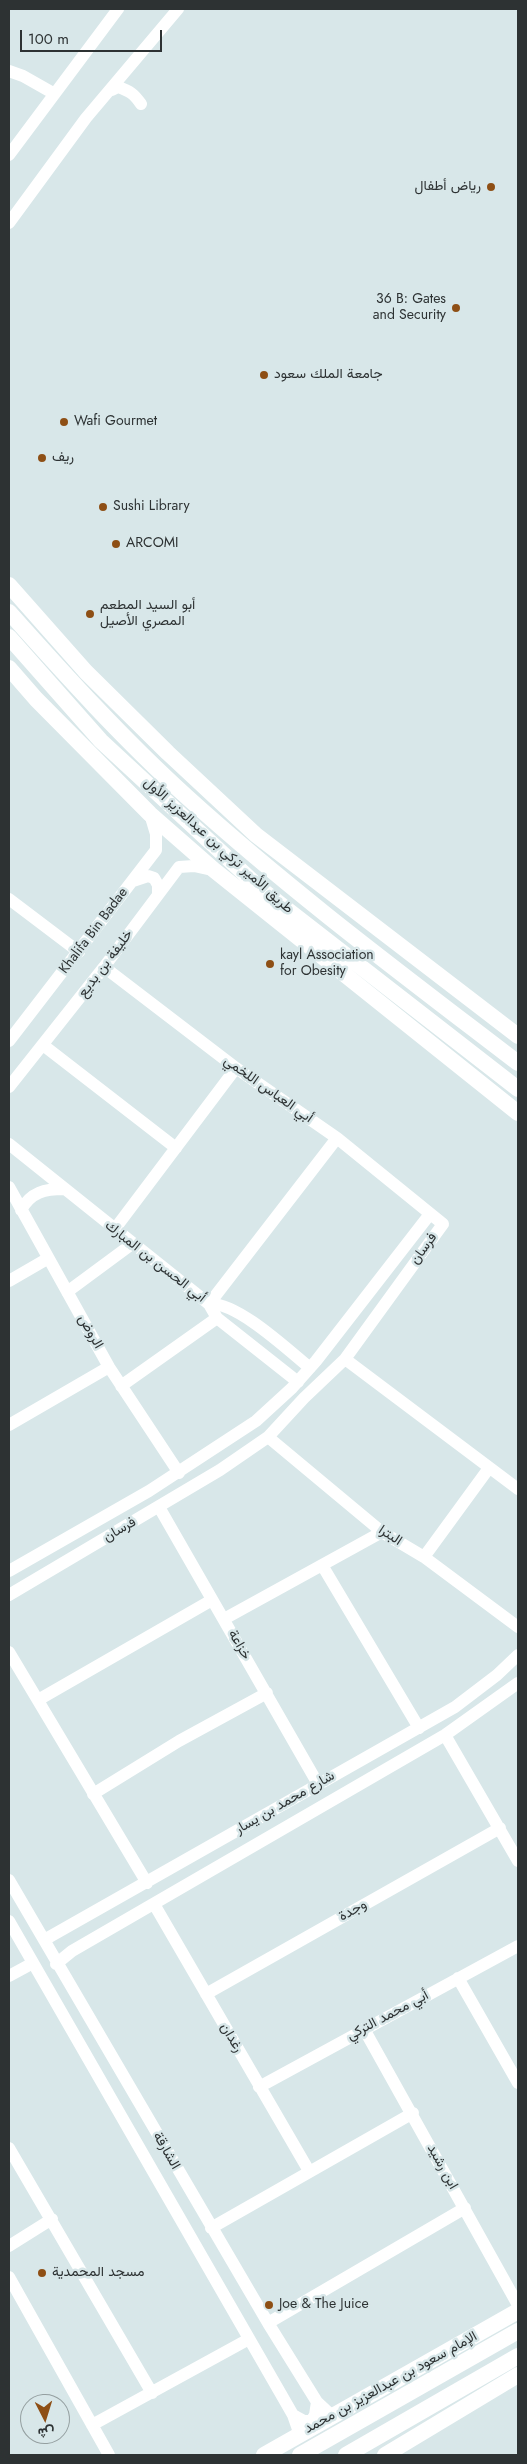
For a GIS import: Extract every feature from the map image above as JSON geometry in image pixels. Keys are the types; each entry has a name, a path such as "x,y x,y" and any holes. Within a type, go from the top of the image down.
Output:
{"main road":[{"path":"9,585 86,672 168,753 256,835 518,1036"},
{"name":"طريق الأمير تركي بن عبدالعزيز الأول","path":"9,612 76,688 186,796 330,920 518,1063"},
{"name":"طريق الأمير تركي بن عبدالعزيز الأول","path":"9,637 101,741 262,890 518,1089"},
{"path":"9,668 36,699 150,814 214,870 518,1113"},
{"path":"483,1010 499,1033 518,1052"},
{"name":"الإمام سعود بن عبدالعزيز بن محمد","path":"264,2455 518,2311"},
{"path":"300,2455 518,2331"},
{"path":"381,2410 397,2392 442,2364 468,2340"},
{"path":"346,2455 518,2356"},
{"path":"385,2455 472,2405 518,2375"},
{"path":"387,2433 503,2384"}],"street":[{"path":"9,154 118,9"},
{"path":"112,90 125,64 168,9"},
{"path":"9,223 86,118 112,90 178,9"},
{"path":"9,71 23,76 53,94"},
{"path":"112,90 118,87 126,90 134,94 141,104"},
{"name":"Khalifa Bin Badae","path":"9,1041 80,952 156,850 156,834 150,814"},
{"name":"خليفة بن بديع","path":"9,1087 104,967 178,867 194,866 214,870"},
{"path":"132,881 148,876 154,878 158,885 158,894"},
{"path":"9,898 80,952"},
{"name":"أبي العباس اللخمي","path":"104,967 236,1068 337,1138 430,1214"},
{"path":"43,1045 176,1148"},
{"path":"114,1230 236,1068"},
{"path":"209,1304 337,1138"},
{"name":"أبي الحسن بن المبارك","path":"9,1144 114,1230 209,1304 217,1318 304,1375"},
{"name":"الروض","path":"9,1187 47,1259 109,1367 179,1473"},
{"path":"21,1210 27,1199 46,1189 64,1189"},
{"name":"فرسان","path":"9,1571 179,1473 256,1421 304,1375 430,1214 443,1224 345,1359 314,1388 268,1437 220,1470 9,1595"},
{"path":"67,1292 132,1244"},
{"path":"9,1281 47,1259"},
{"path":"209,1304 218,1303 234,1309 304,1375 314,1388"},
{"path":"121,1386 217,1318"},
{"path":"345,1359 518,1489"},
{"path":"9,1425 109,1367"},
{"name":"البترا","path":"268,1437 382,1532 424,1556 518,1627"},
{"path":"424,1556 489,1468"},
{"name":"خزاعة","path":"159,1507 318,1784"},
{"path":"224,1618 382,1532"},
{"path":"322,1565 419,1728"},
{"path":"38,1700 212,1600"},
{"path":"9,1652 147,1883"},
{"name":"شارع محمد بن يسار","path":"44,1940 455,1707 497,1675 518,1655"},
{"name":"شارع محمد بن يسار","path":"56,1964 72,1951 445,1735 518,1683"},
{"path":"93,1794 179,1741 267,1693"},
{"path":"445,1735 518,1860"},
{"name":"وجدة","path":"206,1994 500,1828"},
{"name":"الشارقة","path":"9,1880 56,1964 268,2323 317,2402 332,2416"},
{"name":"رغدان","path":"154,1904 309,2171"},
{"name":"الشارقة","path":"9,1921 81,2049 293,2414 300,2435"},
{"path":"64,1929 62,1937 64,1946 72,1951"},
{"name":"أبي محمد التركي","path":"259,2087 518,1946"},
{"path":"9,1976 33,1963"},
{"path":"458,1978 518,2083"},
{"name":"ابن رشيد","path":"364,2029 518,2305"},
{"path":"81,2049 100,2039"},
{"path":"211,2228 413,2114"},
{"path":"9,2148 152,2393"},
{"path":"268,2323 465,2208"},
{"path":"9,2246 52,2219"},
{"path":"9,2277 109,2455"},
{"path":"92,2425 249,2339"},
{"path":"293,2414 304,2421 311,2421 315,2416 317,2402"}],"place":[{"name":"رياض أطفال","path":"491,187"},
{"name":"36 B: Gates and Security","path":"456,308"},
{"name":"جامعة الملك سعود","path":"264,375"},
{"name":"Wafi Gourmet","path":"64,422"},
{"name":"ريف","path":"42,458"},
{"name":"Sushi Library","path":"103,507"},
{"name":"ARCOMI","path":"116,544"},
{"name":"أبو السيد المطعم المصري اﻷصيل","path":"90,614"},
{"name":"kayl Association for Obesity","path":"270,964"},
{"name":"مسجد المحمدية","path":"42,2273"},
{"name":"Joe & The Juice","path":"269,2305"}]}
